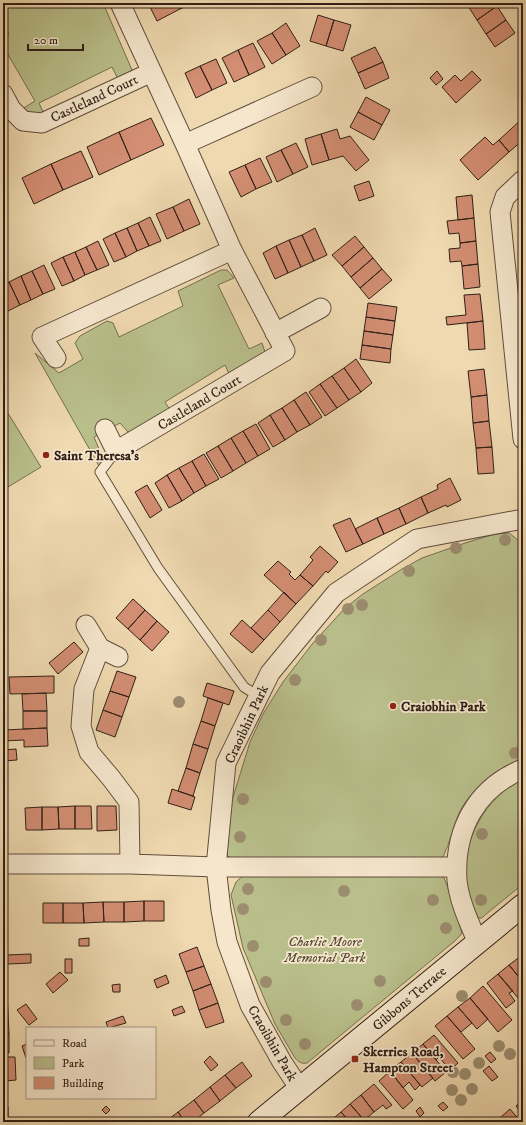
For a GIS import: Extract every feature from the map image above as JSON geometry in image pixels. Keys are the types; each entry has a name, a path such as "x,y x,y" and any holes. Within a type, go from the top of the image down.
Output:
{"main road":[{"name":"Gibbons Terrace","path":"259,1122 523,904"}],"street":[{"name":"Castleland Court","path":"116,451 285,350 232,250 120,3"},
{"name":"Castleland Court","path":"3,94 11,109 24,121 42,123 152,72"},
{"path":"185,144 312,88"},
{"path":"523,180 505,197 500,212 523,440"},
{"path":"56,358 42,337 232,250"},
{"path":"275,333 321,308"},
{"path":"106,429 116,451"},
{"name":"Craoibhin Park","path":"300,1089 282,1062 250,1005 227,942 220,910 216,867 226,763 270,673 336,593 417,539 523,519"},
{"path":"86,626 100,648 118,657"},
{"path":"100,648 84,689 81,726 89,752 129,802 130,864"},
{"path":"477,941 460,896 457,881 458,853 464,827 475,805 491,787 523,770"},
{"path":"3,864 130,864 216,867 457,867"}],"lane":[{"path":"116,451 100,472 158,568 244,687 258,696"}],"green space":[{"path":"3,3 103,3 132,70 119,81 112,67 39,103 44,114 35,117 22,109 35,101 3,46 3,38 9,34 3,23"},
{"path":"221,270 227,270 234,278 218,285 249,349 262,343 265,352 260,362 231,378 225,365 165,402 172,413 136,435 128,432 120,423 94,437 104,461 99,466 35,353 59,373 83,359 75,343 80,336 107,321 113,323 119,337 183,306 178,291"},
{"path":"3,405 41,467 3,490"},
{"path":"509,533 523,544 523,761 486,781 472,794 459,813 443,857 232,858 227,856 230,807 250,742 263,714 283,682 313,643 345,608 363,594 402,569 422,558 468,542 495,534"},
{"path":"523,779 523,884 482,918 478,918 469,896 466,883 465,867 467,852 472,836 478,822 497,797 509,787"},
{"name":"Charlie Moore Memorial Park","path":"247,872 437,874 444,878 447,885 462,933 456,940 307,1063 302,1063 295,1058 275,1024 243,948 231,895 236,882"}],"building":[{"path":"148,3 177,3 180,9 157,21"},
{"path":"177,3 194,3 180,9"},
{"path":"473,3 495,3 497,6 477,20 468,6"},
{"path":"497,6 506,20 486,34 477,20"},
{"path":"318,15 334,20 326,46 310,41"},
{"path":"334,20 351,25 343,51 326,46"},
{"path":"506,20 515,33 495,47 486,34"},
{"path":"286,23 300,46 286,55 272,33"},
{"path":"272,33 286,55 272,64 257,41"},
{"path":"253,43 265,67 249,75 238,50"},
{"path":"375,47 383,62 358,73 351,58"},
{"path":"238,50 249,75 234,82 222,58"},
{"path":"216,59 227,83 212,90 200,66"},
{"path":"383,62 389,78 365,89 358,73"},
{"path":"200,66 212,90 196,98 185,73"},
{"path":"437,71 443,79 436,85 430,78"},
{"path":"472,71 481,80 456,103 442,87 455,75 461,81"},
{"path":"366,97 390,110 382,125 358,112"},
{"path":"358,112 382,125 374,140 350,127"},
{"path":"151,118 164,145 131,160 119,132"},
{"path":"523,118 523,140 509,152 499,140"},
{"path":"337,129 340,139 350,136 369,160 356,171 343,156 329,160 321,134"},
{"path":"119,132 131,160 99,175 87,147"},
{"path":"321,134 329,160 312,165 305,139"},
{"path":"485,137 493,145 499,140 509,152 478,180 460,160"},
{"path":"296,143 308,167 293,174 281,150"},
{"path":"281,150 293,174 277,182 266,157"},
{"path":"81,151 93,177 63,190 51,164"},
{"path":"260,158 272,182 256,189 245,165"},
{"path":"51,164 63,190 34,204 22,178"},
{"path":"245,165 256,189 241,197 229,172"},
{"path":"369,181 374,196 359,201 354,186"},
{"path":"472,195 474,218 458,220 456,197"},
{"path":"189,199 200,224 184,231 173,207"},
{"path":"173,207 184,231 167,239 156,214"},
{"path":"150,217 161,241 149,246 138,223"},
{"path":"474,218 476,241 460,243 459,233 449,234 447,221"},
{"path":"138,223 149,246 137,251 127,228"},
{"path":"127,228 137,251 126,257 115,233"},
{"path":"315,228 327,255 314,261 302,235"},
{"path":"115,233 126,257 114,262 103,239"},
{"path":"302,235 314,261 301,267 289,240"},
{"path":"355,236 364,247 342,266 332,255"},
{"path":"289,240 301,267 288,273 276,246"},
{"path":"98,241 109,265 97,270 86,247"},
{"path":"476,241 478,264 462,266 461,261 450,262 449,249 460,248 460,243"},
{"path":"276,246 288,273 275,279 263,253"},
{"path":"86,247 97,270 85,275 75,252"},
{"path":"364,247 373,258 351,277 342,266"},
{"path":"75,252 85,275 74,281 63,257"},
{"path":"63,257 74,281 62,286 51,263"},
{"path":"373,258 382,269 360,288 351,277"},
{"path":"478,264 480,287 464,289 462,266"},
{"path":"44,265 55,289 43,294 32,271"},
{"path":"382,269 392,280 369,299 360,288"},
{"path":"32,271 43,294 31,300 21,276"},
{"path":"21,276 31,300 20,305 9,282"},
{"path":"9,282 20,305 8,311 3,300 3,284"},
{"path":"480,294 483,321 447,325 446,317 466,315 464,295"},
{"path":"368,303 397,307 395,321 366,317"},
{"path":"366,317 395,321 393,335 364,331"},
{"path":"483,321 485,349 469,350 467,323"},
{"path":"364,331 393,335 391,349 362,345"},
{"path":"362,345 391,349 390,363 360,359"},
{"path":"356,359 372,383 361,392 344,368"},
{"path":"344,368 361,392 349,400 332,376"},
{"path":"484,369 487,395 471,397 468,371"},
{"path":"332,376 349,400 337,408 320,384"},
{"path":"320,384 337,408 325,416 309,392"},
{"path":"306,392 322,417 310,425 294,400"},
{"path":"487,395 489,421 473,423 471,397"},
{"path":"294,400 310,425 297,432 282,408"},
{"path":"282,408 297,432 285,440 270,415"},
{"path":"270,415 285,440 273,447 258,423"},
{"path":"489,421 492,447 476,448 473,423"},
{"path":"256,424 270,449 258,456 243,431"},
{"path":"243,431 258,456 246,463 231,438"},
{"path":"231,438 246,463 233,471 218,446"},
{"path":"218,446 233,471 221,478 206,453"},
{"path":"492,447 494,473 478,474 476,448"},
{"path":"204,454 219,479 206,486 192,461"},
{"path":"192,461 206,486 194,493 179,468"},
{"path":"179,468 194,493 182,501 167,475"},
{"path":"167,475 182,501 169,508 155,483"},
{"path":"450,478 461,500 447,507 446,505 428,513 421,497 438,489 437,485"},
{"path":"147,485 162,510 150,518 135,492"},
{"path":"421,497 428,513 406,524 399,508"},
{"path":"399,508 406,524 384,534 377,518"},
{"path":"350,518 363,544 346,552 333,525"},
{"path":"377,518 384,534 363,544 355,529"},
{"path":"320,546 338,562 328,573 326,571 313,586 300,575 313,560 310,557"},
{"path":"278,561 291,572 289,574 295,580 300,575 313,586 296,604 264,575"},
{"path":"284,592 296,604 280,622 268,610"},
{"path":"133,599 145,610 128,629 116,618"},
{"path":"145,610 157,621 140,640 128,629"},
{"path":"268,610 280,622 264,640 251,628"},
{"path":"242,620 264,640 252,653 230,634"},
{"path":"157,621 169,632 152,651 140,640"},
{"path":"74,642 83,652 58,674 49,663"},
{"path":"117,671 136,677 129,697 110,691"},
{"path":"54,676 54,693 10,694 9,677"},
{"path":"207,683 234,691 229,705 203,696"},
{"path":"110,691 129,697 122,717 103,710"},
{"path":"46,693 47,711 23,711 22,694"},
{"path":"208,698 223,703 215,726 201,721"},
{"path":"103,710 122,717 115,737 96,730"},
{"path":"23,711 47,711 47,728 23,729"},
{"path":"201,721 215,726 208,749 193,744"},
{"path":"47,728 48,746 24,747 24,740 3,741 3,730"},
{"path":"193,744 208,749 200,773 186,768"},
{"path":"16,749 17,760 3,761 3,750"},
{"path":"186,768 200,773 193,796 178,791"},
{"path":"172,789 195,797 191,810 168,803"},
{"path":"75,806 75,829 59,829 58,807"},
{"path":"75,806 91,806 92,829 75,829"},
{"path":"97,806 116,806 117,830 97,831"},
{"path":"42,807 42,830 26,830 25,808"},
{"path":"42,807 58,807 59,829 42,830"},
{"path":"3,811 6,811 6,830 3,830"},
{"path":"144,901 144,921 124,922 124,902"},
{"path":"144,901 164,901 164,921 144,921"},
{"path":"103,902 104,922 84,923 83,903"},
{"path":"103,902 124,902 124,922 104,922"},
{"path":"43,903 63,903 63,923 43,923"},
{"path":"63,903 83,903 84,923 63,923"},
{"path":"3,932 6,932 6,953 3,953"},
{"path":"89,938 89,946 79,946 79,939"},
{"path":"197,947 204,966 186,972 179,954"},
{"path":"3,953 6,953 6,955 31,954 31,963 7,964 7,973 3,973"},
{"path":"521,956 523,959 523,982 509,965"},
{"path":"65,959 72,959 72,973 65,973"},
{"path":"509,965 523,982 523,1004 498,974"},
{"path":"204,966 211,984 193,991 186,972"},
{"path":"60,972 68,980 53,993 46,984"},
{"path":"3,973 7,973 7,992 3,993"},
{"path":"498,974 513,991 509,993 515,1001 506,1008 487,983"},
{"path":"166,975 169,983 157,988 154,980"},
{"path":"120,984 120,992 113,992 112,985"},
{"path":"211,984 218,1003 199,1010 193,991"},
{"path":"483,986 512,1020 498,1032 470,998"},
{"path":"7,992 8,1013 3,1013 3,993"},
{"path":"470,998 488,1019 477,1029 458,1007"},
{"path":"218,1003 224,1022 206,1028 199,1010"},
{"path":"26,1004 37,1019 29,1025 17,1010"},
{"path":"182,1006 185,1012 174,1016 172,1010"},
{"path":"458,1007 472,1023 461,1032 447,1016"},
{"path":"3,1013 8,1013 9,1033 3,1033"},
{"path":"123,1016 126,1023 108,1027 106,1022"},
{"path":"447,1016 475,1049 463,1059 435,1026"},
{"path":"3,1033 9,1033 9,1053 3,1053"},
{"path":"434,1035 458,1063 450,1070 439,1057 436,1060 423,1044"},
{"path":"26,1044 26,1058 22,1046"},
{"path":"423,1044 446,1072 435,1081 412,1053"},
{"path":"490,1052 496,1059 491,1063 485,1056"},
{"path":"412,1053 433,1078 422,1087 401,1062"},
{"path":"210,1056 218,1065 211,1071 204,1062"},
{"path":"5,1057 15,1057 16,1080 6,1081"},
{"path":"242,1062 252,1076 236,1088 225,1075"},
{"path":"401,1062 420,1085 415,1090 409,1082 403,1088 390,1071"},
{"path":"489,1066 498,1077 492,1081 483,1071"},
{"path":"390,1071 413,1100 403,1109 379,1081"},
{"path":"225,1075 236,1088 220,1101 210,1087"},
{"path":"374,1084 392,1105 386,1109 383,1105 374,1112 361,1095"},
{"path":"210,1087 220,1101 204,1113 194,1100"},
{"path":"361,1095 374,1112 364,1120 350,1104"},
{"path":"194,1100 204,1113 193,1122 185,1122 178,1112"},
{"path":"523,1100 523,1115 516,1106"},
{"path":"443,1102 448,1107 443,1111 438,1106"},
{"path":"350,1104 365,1122 350,1122 341,1112"},
{"path":"106,1106 110,1110 106,1114 102,1110"},
{"path":"8,1107 8,1122 3,1122 3,1108"},
{"path":"420,1107 424,1113 420,1117 416,1111"},
{"path":"510,1109 521,1122 505,1122 501,1117"},
{"path":"178,1112 185,1122 165,1122"},
{"path":"341,1112 350,1122 329,1122"},
{"path":"501,1117 505,1122 494,1122"}],"place":[{"name":"Saint Theresa's","path":"46,455"},
{"name":"Craiobhin Park","path":"393,706"},
{"name":"Skerries Road, Hampton Street","path":"355,1059"}]}
